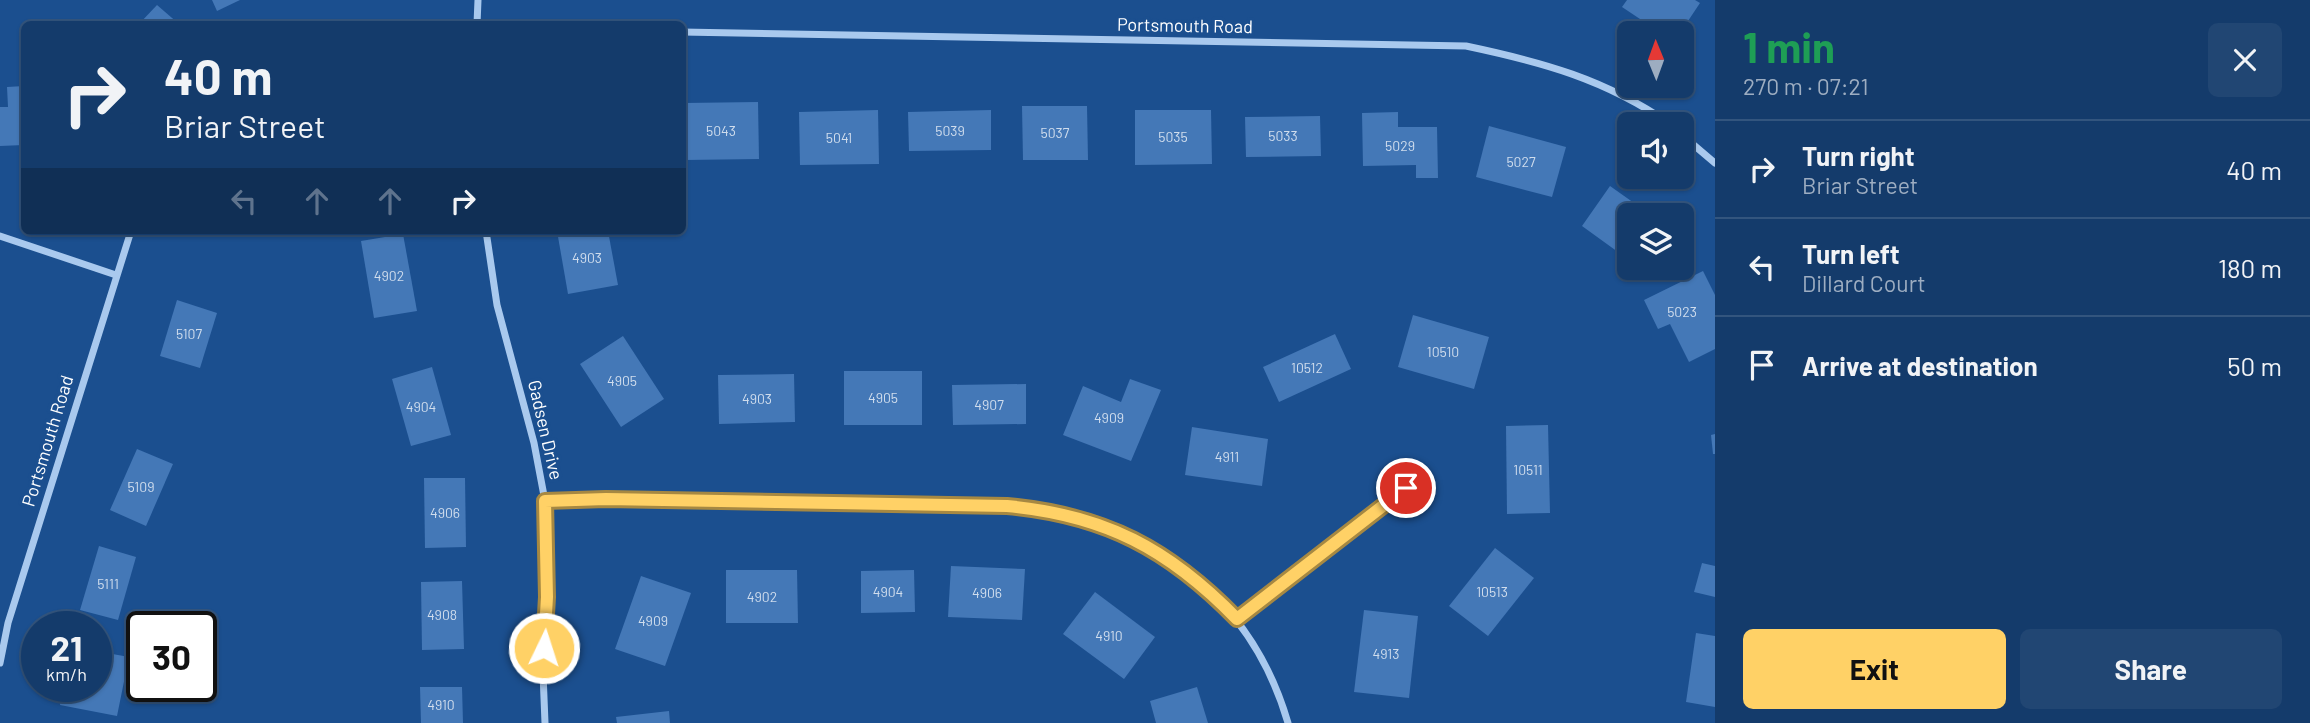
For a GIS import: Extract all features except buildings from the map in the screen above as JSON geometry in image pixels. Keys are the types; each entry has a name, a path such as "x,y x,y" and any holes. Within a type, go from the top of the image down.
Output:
{"street":[{"path":"477,21 478,0"},
{"name":"Portsmouth Road","path":"686,32 1466,46 1520,57 1572,72 1630,99 1651,112"},
{"path":"1694,145 1715,163"},
{"name":"Portsmouth Road","path":"0,663 8,623 130,235"},
{"name":"Gadsen Drive","path":"486,235 497,305 534,443 545,501 547,597 542,673 545,723"},
{"path":"0,236 116,275"},
{"path":"1237,619 1406,488"},
{"path":"545,501 606,499 993,505 1041,509 1096,522 1142,542 1181,567 1237,619 1261,654 1281,698 1288,723"}],"route":[{"path":"544,648 547,597 545,501 606,499 1007,506 1041,509 1096,522 1142,542 1181,567 1237,619 1406,488"}]}
